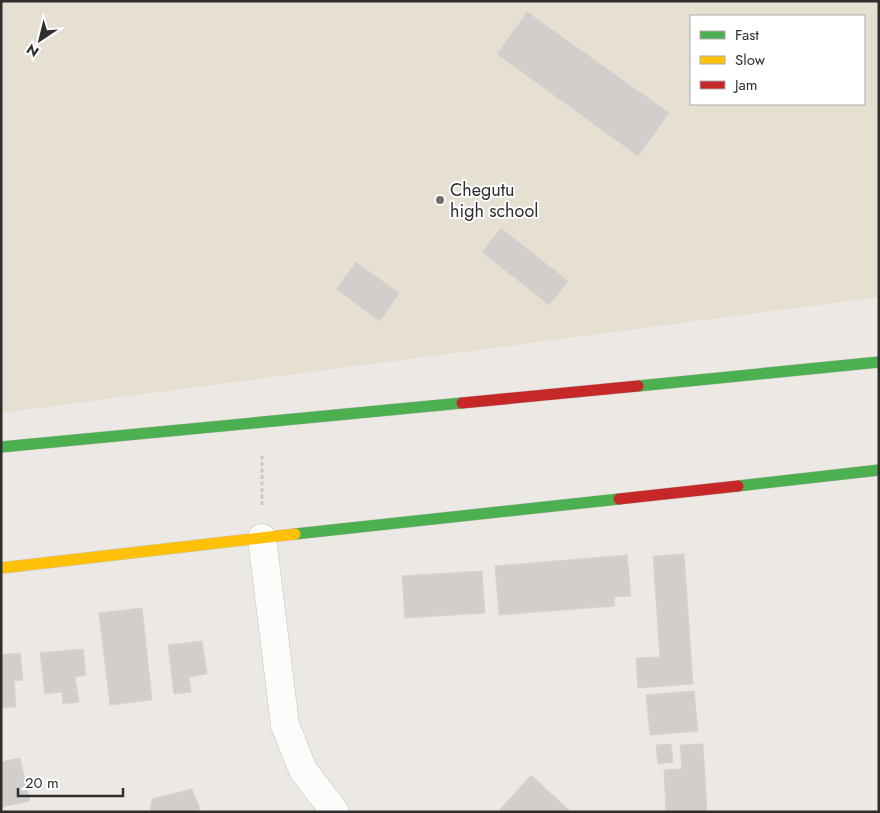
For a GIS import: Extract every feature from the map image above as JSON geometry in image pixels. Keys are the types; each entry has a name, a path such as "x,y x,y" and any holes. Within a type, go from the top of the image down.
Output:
{"street":[{"path":"1,447 879,362"},
{"path":"1,568 879,470"},
{"path":"262,538 285,725 303,770 336,812"}],"path":[{"path":"262,423 262,538"}],"shaded area":[{"name":"Chegutu high school","path":"1,1 879,1 879,297 1,413"}],"building":[{"path":"527,12 669,113 638,156 497,54"},
{"path":"501,228 568,281 549,305 482,252"},
{"path":"356,262 399,293 380,321 336,289"},
{"path":"684,554 693,684 638,688 636,658 660,657 653,556"},
{"path":"627,555 631,596 614,597 615,606 499,615 495,566"},
{"path":"482,571 485,613 405,618 402,576"},
{"path":"142,608 152,700 110,705 99,613"},
{"path":"202,641 207,674 189,677 191,692 174,694 168,645"},
{"path":"83,649 86,675 75,677 79,702 63,704 62,692 45,694 40,653"},
{"path":"20,653 23,680 14,681 16,707 1,708 1,655"},
{"path":"694,691 698,731 650,735 646,695"},
{"path":"671,744 673,762 658,764 656,745"},
{"path":"703,744 707,812 666,812 664,770 682,769 680,745"},
{"path":"20,758 30,801 1,807 1,762"},
{"path":"531,775 571,812 498,812"},
{"path":"192,789 200,809 198,812 150,812 152,799"}],"traffic: fast":[{"path":"638,386 879,362"},
{"path":"1,447 462,403"},
{"path":"738,486 879,470"},
{"path":"295,534 619,499"}],"traffic: slow":[{"path":"1,568 295,534"}],"traffic: jam":[{"path":"462,403 638,386"},
{"path":"619,499 738,486"}],"place":[{"name":"Chegutu high school","path":"440,200"}]}
